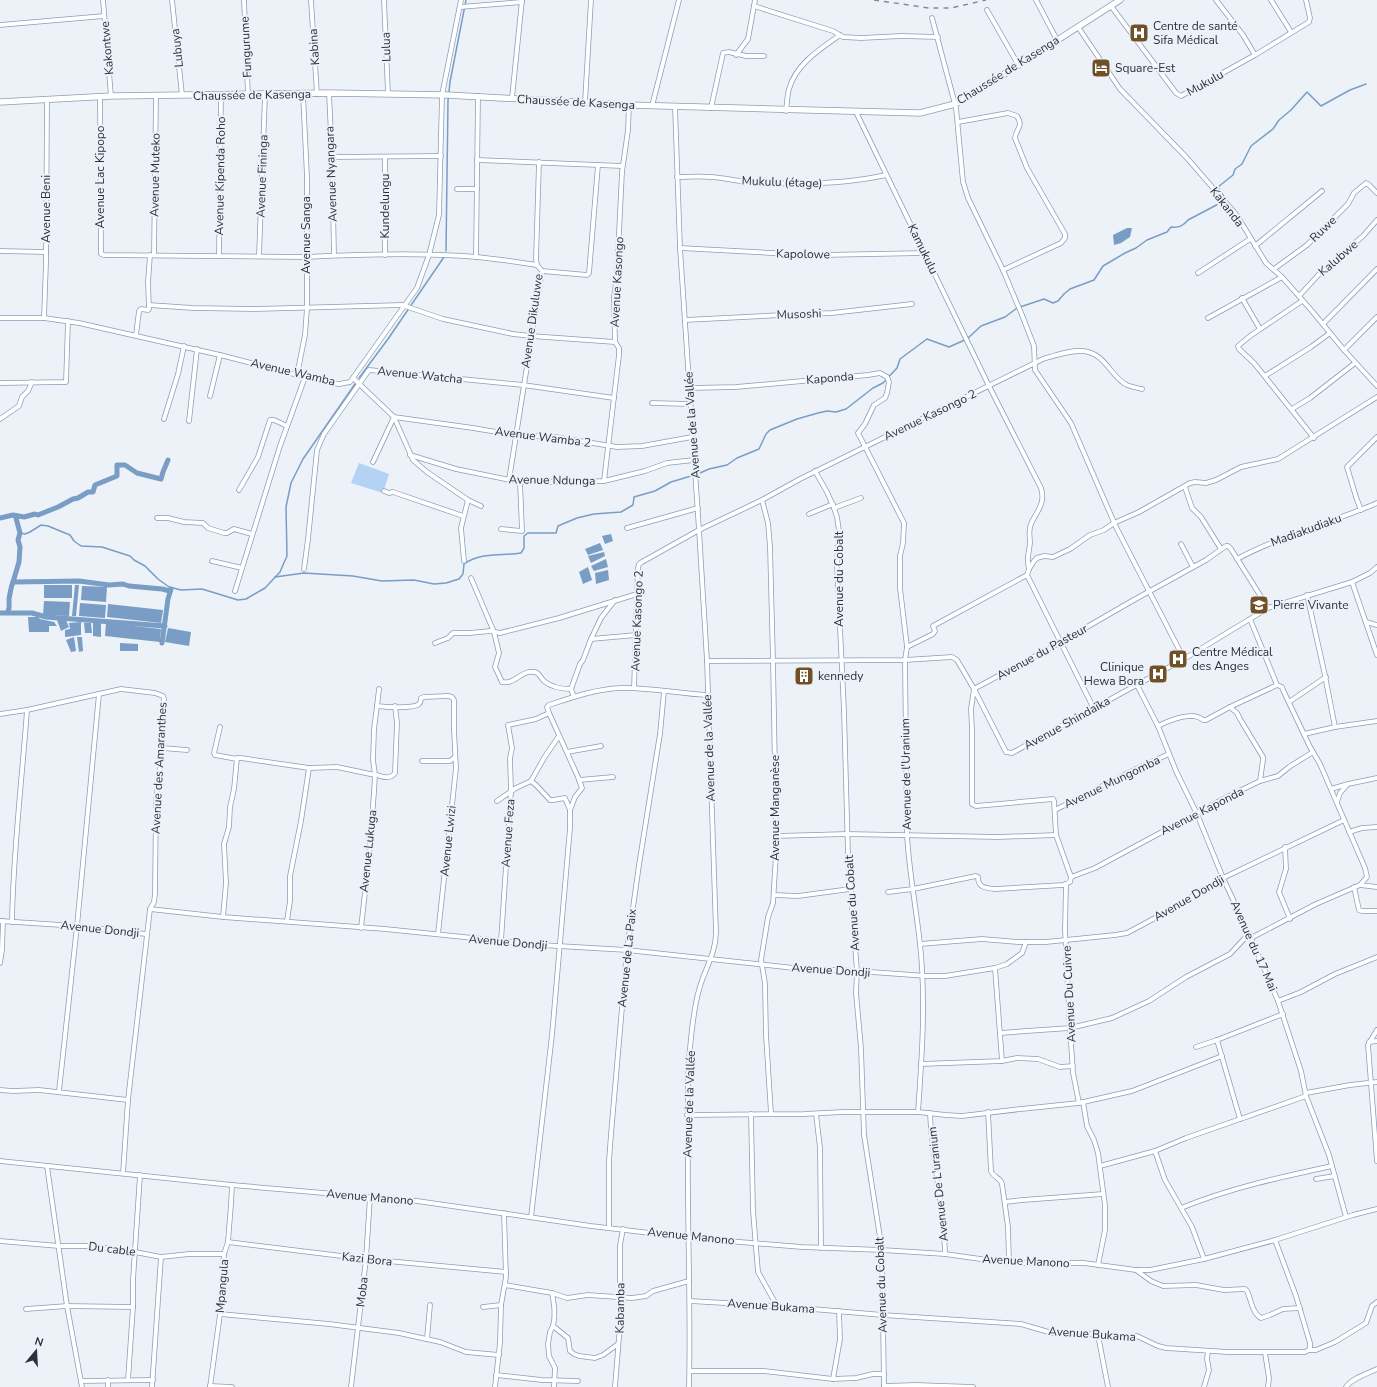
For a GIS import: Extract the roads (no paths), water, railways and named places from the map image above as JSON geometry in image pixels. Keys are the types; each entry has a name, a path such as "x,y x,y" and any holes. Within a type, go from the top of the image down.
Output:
{"main road":[{"name":"Chaussée de Kasenga","path":"0,102 100,96 388,94 478,96 675,107 920,114 955,104 1019,66 1111,4 1120,0"}],"street":[{"name":"Kakontwe","path":"103,0 111,96"},
{"name":"Lubuya","path":"172,0 182,95"},
{"name":"Fungurume","path":"244,0 248,95"},
{"name":"Kabina","path":"311,0 317,94"},
{"name":"Lulua","path":"384,0 388,94"},
{"name":"Avenue Wamba","path":"0,318 44,318 68,321 197,349 305,377 339,384 348,383 408,307 429,254 439,215 441,156 447,95 461,0"},
{"path":"585,102 591,0"},
{"path":"652,106 679,0"},
{"path":"736,55 748,39 755,0"},
{"path":"1036,0 1057,40"},
{"path":"1216,0 1240,30 1255,54"},
{"path":"1271,0 1291,32"},
{"name":"Mukulu","path":"1111,4 1179,96 1182,96 1309,21 1310,18 1306,0"},
{"path":"460,7 522,1 512,98"},
{"path":"754,6 833,31 843,37 861,38 901,36 938,38"},
{"path":"987,10 1019,66"},
{"path":"0,25 104,16"},
{"path":"932,18 955,104 963,182 968,198 1019,307 1034,346 1036,370 1038,375 1071,422 1114,523 1184,659"},
{"name":"Kakanda","path":"1078,27 1120,89 1187,158 1226,205 1236,214 1266,263 1274,269 1299,296 1355,363 1375,380 1377,386"},
{"path":"786,110 789,89 802,65 810,57 840,35"},
{"path":"711,108 723,53 727,52 751,57 764,56"},
{"name":"Avenue Sanga","path":"297,375 305,335 307,308 307,177 303,94"},
{"name":"Avenue Nyangara","path":"328,94 332,157 334,255"},
{"name":"Avenue Muteko","path":"149,305 148,282 152,255 156,95"},
{"name":"Avenue Kipenda Roho","path":"219,256 221,95"},
{"name":"Avenue Fininga","path":"259,256 265,95"},
{"name":"Avenue Lac Kipopo","path":"100,96 101,254 105,256 152,255"},
{"path":"476,257 478,96"},
{"name":"Avenue Beni","path":"44,318 47,99"},
{"name":"Avenue Kasongo","path":"604,480 619,355 619,348 615,342 614,301 617,274 622,166 628,130 628,105"},
{"name":"Avenue de la Vallée","path":"675,107 680,248 707,661 716,932 716,945 701,981 696,1001 689,1058 687,1115 690,1302 689,1387"},
{"name":"Kamukulu","path":"856,112 1042,493 1039,509 1030,526 1030,543 1027,559 1029,569"},
{"path":"958,122 1008,113 1017,116 1020,125 1015,138 1020,151 1027,168 1065,234 1064,241 1061,243 1003,270"},
{"path":"332,157 441,156"},
{"name":"Kundelungu","path":"385,157 385,255"},
{"path":"477,160 622,166"},
{"name":"Avenue Dikuluwe","path":"509,480 542,271 537,265 536,256 539,162"},
{"path":"542,271 589,274 598,165"},
{"name":"Mukulu (étage)","path":"677,177 710,177 754,182 821,184 869,179 886,175"},
{"name":"Ruwe","path":"1274,269 1307,245 1348,204 1354,194 1366,183 1377,192"},
{"path":"457,189 477,189"},
{"path":"1255,246 1322,191"},
{"name":"Kalubwe","path":"1299,296 1322,271 1357,242 1377,220"},
{"path":"1198,273 1250,239"},
{"name":"Kapolowe","path":"680,248 822,255 925,253"},
{"path":"0,251 46,252"},
{"path":"152,255 306,257 334,255 429,254 476,257 537,265"},
{"path":"1323,324 1377,270"},
{"path":"1208,318 1282,277"},
{"path":"1242,298 1260,329"},
{"path":"1302,301 1260,329 1238,346 1265,376 1314,438"},
{"name":"Musoshi","path":"685,320 832,313 912,304"},
{"path":"136,335 139,311 141,309 149,310 149,305 213,309 393,305 408,307 443,319 531,336 615,342"},
{"path":"1344,350 1377,317"},
{"path":"0,383 66,382 68,321"},
{"path":"1265,376 1311,347 1330,332"},
{"path":"164,419 178,374 184,346"},
{"path":"189,421 197,349"},
{"name":"Avenue Kasongo 2","path":"634,688 639,564 699,530 762,500 865,446 910,426 1035,362 1065,353 1087,352 1095,355 1104,362 1126,385 1142,389"},
{"path":"210,396 220,355"},
{"path":"1292,409 1310,398 1355,363"},
{"name":"Avenue Watcha","path":"304,569 318,443 367,372 370,370 523,385 614,398"},
{"name":"Kaponda","path":"689,388 736,387 880,373 887,377 890,386 886,396 874,405 865,424 859,430 859,436 865,446"},
{"path":"235,591 286,426 305,377"},
{"path":"353,378 394,417 413,460 420,467 468,500 481,506"},
{"path":"0,420 19,406 22,397 28,391 32,382"},
{"path":"907,647 933,634 935,631 933,626 1027,575 1029,569 1037,558 1044,556 1053,557 1070,549 1090,535 1104,530 1114,523 1139,512 1195,482 1206,483 1216,480 1241,467 1278,459 1314,438 1377,396"},
{"path":"652,403 690,404"},
{"path":"373,462 394,417"},
{"name":"Avenue Wamba 2","path":"394,417 515,435 555,437 608,446 632,447 692,437"},
{"path":"239,490 258,457 270,420 274,420 286,426"},
{"path":"1361,510 1347,467 1377,437"},
{"name":"Avenue de l'Uranium","path":"865,446 904,521 904,538 900,556 900,593 904,614 907,647 905,660 907,835 908,857 920,944 923,998 918,1112"},
{"name":"Avenue Ndunga","path":"410,455 450,467 520,482 604,480 645,471 667,463 694,460"},
{"name":"Avenue du Cobalt","path":"815,471 834,506 839,531 836,565 840,660 844,711 847,834 857,970 856,992 861,1048 864,1135 882,1250 884,1387"},
{"path":"501,529 522,531 520,482"},
{"path":"1185,487 1192,508 1201,517 1221,549 1226,546 1229,547 1268,608"},
{"path":"384,491 390,493 393,492 463,516"},
{"path":"809,514 861,498"},
{"path":"464,561 461,534 463,516 468,500"},
{"name":"Avenue Manganèse","path":"762,500 768,528 773,661 776,836 773,905 769,915 761,956 761,964 764,971 771,1114"},
{"name":"Madiakudiaku","path":"1237,559 1274,541 1377,503"},
{"path":"627,528 698,508"},
{"path":"156,518 163,517 184,522 203,522 208,528 224,533 234,529 252,534"},
{"path":"1181,544 1194,567"},
{"name":"Avenue du Pasteur","path":"974,689 1194,567 1221,549"},
{"path":"212,561 242,568"},
{"name":"Avenue Shindaïka","path":"974,689 1006,752 1010,754 1184,659 1268,608 1352,582 1370,573 1377,567"},
{"path":"1027,575 1094,709"},
{"path":"471,578 494,632 498,653 495,668 502,682 505,683 513,681 523,674 534,672 550,685 564,689 571,689"},
{"path":"1352,582 1377,654"},
{"path":"435,642 448,638 453,633 488,631 500,633 507,632 637,594"},
{"path":"1307,595 1326,677 1334,727"},
{"path":"574,697 571,689 579,666 583,660 586,648 601,618 615,600"},
{"path":"1000,1032 1070,1028 1112,1018 1140,1006 1186,977 1230,954 1244,939 1251,938 1290,919 1316,904 1360,885 1366,880 1368,875 1337,802 1320,764 1282,688 1277,685 1250,619"},
{"path":"1366,622 1377,624"},
{"path":"591,638 636,634"},
{"path":"707,661 905,660 954,658 957,660 974,689 971,709 972,805 976,806 1051,798 1054,801 1056,835 1071,877 1070,882 1060,886 990,889 980,886 978,883 978,877 976,876 913,889 888,892"},
{"path":"1289,702 1326,677"},
{"name":"Avenue du 17 Mai","path":"1137,685 1158,726 1169,754 1197,814 1223,878 1278,1001 1301,1071 1306,1095 1332,1166 1346,1217"},
{"path":"1158,726 1171,720 1185,717 1195,717 1206,720 1277,685"},
{"path":"570,810 575,797 582,788 549,713 547,707 549,705 595,691 620,688 707,695"},
{"name":"Avenue des Amaranthes","path":"0,714 27,710 124,689 155,693 163,696 165,706 156,803 155,894 154,902 150,909"},
{"name":"Avenue Lukuga","path":"361,928 369,857 375,774 373,760 374,728 378,689"},
{"name":"Avenue de La Paix","path":"609,1228 609,1161 627,950 660,734 664,691"},
{"path":"59,1091 77,926 99,694"},
{"name":"Avenue Lwizi","path":"395,706 417,705 420,703 422,697 452,697 454,700 455,756 453,793 438,934"},
{"path":"220,727 215,754 237,759 241,758 308,768 337,766 375,774 386,778 393,776 395,773 397,723 395,706 377,706"},
{"path":"1230,707 1237,713 1263,757 1260,781"},
{"path":"12,922 13,873 27,710"},
{"name":"Avenue Feza","path":"501,941 511,791 510,758 512,748 508,725 536,719 549,713"},
{"path":"1304,734 1334,727 1377,721"},
{"path":"497,801 520,785 531,782 544,758 559,736"},
{"path":"567,752 601,746"},
{"path":"162,748 187,750"},
{"name":"Avenue Kaponda","path":"1071,877 1095,868 1144,840 1197,814 1225,798 1260,781 1278,776 1289,767 1313,752"},
{"name":"Avenue Mungomba","path":"1055,810 1169,754"},
{"path":"422,761 450,761 455,756"},
{"path":"223,917 226,879 224,844 229,827 230,807 234,789 237,759"},
{"path":"287,921 290,901 290,876 301,821 308,768"},
{"path":"579,780 613,777"},
{"path":"1331,789 1377,778"},
{"path":"531,782 550,800 565,798 570,810 570,828 552,1035 531,1217"},
{"path":"1337,802 1340,793 1348,784"},
{"name":"Avenue Dondji","path":"920,944 982,939 1026,942 1065,940 1122,934 1132,931 1223,878 1344,820"},
{"path":"1349,832 1377,826"},
{"path":"776,836 847,834 998,837 1056,835"},
{"path":"1285,847 1286,869 1279,892 1290,919"},
{"name":"Avenue Du Cuivre","path":"1066,884 1065,940 1073,1073 1087,1126 1096,1147 1100,1166 1106,1225 1098,1265"},
{"path":"1360,885 1377,887"},
{"path":"1354,887 1359,910 1377,911"},
{"path":"774,895 798,896 850,889"},
{"name":"Avenue Dondji","path":"2,921 77,926 146,934 150,909 223,917 438,934 463,938 530,944 627,950 814,969 857,970 922,976 945,976 995,968 1010,963 1022,953 1026,942"},
{"path":"0,962 2,950 2,921"},
{"path":"123,1173 128,1100 146,934"},
{"path":"1278,1001 1377,957"},
{"path":"995,968 1002,1061"},
{"path":"1196,1047 1283,1014"},
{"path":"1377,1030 1369,1042 1377,1161"},
{"path":"1217,1040 1240,1119"},
{"path":"1369,1042 1377,1041"},
{"path":"687,1115 918,1112 962,1116 1081,1103 1132,1091 1222,1056"},
{"path":"921,1064 1002,1061 1017,1058 1038,1059 1060,1067 1073,1066"},
{"path":"1100,1166 1155,1151 1306,1095 1350,1085 1377,1082"},
{"path":"0,1090 59,1091 128,1100"},
{"path":"988,1112 991,1170 993,1174 1002,1182 1008,1228 1009,1263"},
{"name":"Avenue De L'uranium","path":"930,1113 933,1148 943,1219 945,1254"},
{"path":"751,1114 753,1211 757,1243 758,1272 777,1306"},
{"path":"816,1114 820,1148 821,1248"},
{"path":"1155,1151 1165,1180 1192,1227 1204,1259"},
{"name":"Avenue Manono","path":"0,1161 232,1185 417,1201 567,1223 688,1237 821,1248 945,1254 1009,1263 1084,1263 1136,1270 1150,1270 1204,1259 1275,1240 1346,1217 1377,1209"},
{"path":"47,1166 67,1306 82,1387"},
{"path":"1181,1208 1203,1199 1236,1189 1288,1175 1332,1166"},
{"path":"128,1380 140,1175"},
{"path":"1316,1179 1335,1176"},
{"name":"Mpangula","path":"210,1386 220,1314 224,1254 228,1242 232,1185"},
{"path":"1005,1202 1103,1194"},
{"name":"Moba","path":"351,1387 366,1259 370,1197"},
{"path":"495,1387 499,1355 501,1305 506,1272 504,1213"},
{"name":"Kabamba","path":"615,1387 620,1297 620,1245 623,1229"},
{"path":"1275,1240 1300,1308 1310,1343 1309,1350"},
{"name":"Du cable","path":"0,1241 59,1246 89,1246 161,1257 189,1254 224,1254"},
{"name":"Kazi Bora","path":"228,1242 366,1259 506,1272"},
{"path":"152,1387 161,1257"},
{"path":"1136,1270 1150,1281 1163,1286 1196,1285 1224,1290 1245,1290 1249,1294 1256,1314 1261,1318 1283,1309 1300,1308"},
{"path":"505,1285 552,1293 567,1298 588,1295 642,1297 656,1290 689,1281"},
{"path":"552,1293 555,1320 550,1332 548,1344 549,1356 555,1368 554,1387"},
{"name":"Avenue Bukama","path":"690,1302 777,1306 1021,1324 1052,1333 1115,1337 1137,1336 1158,1346 1166,1348 1265,1353 1316,1350 1335,1342 1366,1323 1372,1306 1377,1302"},
{"path":"427,1339 430,1305"},
{"path":"483,1307 501,1305"},
{"path":"26,1309 67,1306 133,1307"},
{"path":"834,1379 840,1340 839,1311"},
{"path":"220,1314 358,1327 449,1344 466,1352 499,1355"},
{"path":"553,1326 568,1338 570,1351 580,1356 595,1358 603,1355 618,1344"},
{"path":"1098,1335 1108,1387"},
{"path":"1204,1387 1209,1370 1207,1359 1208,1351"},
{"path":"1265,1353 1269,1378 1268,1387"},
{"path":"1346,1387 1354,1380 1377,1369"},
{"path":"690,1371 764,1371 834,1379 884,1374"},
{"path":"496,1375 542,1380 578,1381"},
{"path":"108,1380 108,1387"},
{"path":"80,1381 153,1380"},
{"path":"884,1387 916,1385 973,1387"},
{"path":"210,1386 232,1387"}],"waterway":[{"path":"446,251 448,101 450,82 466,0"},
{"path":"700,473 709,469 727,465 737,458 759,449 766,434 770,430 797,419 818,413 827,411 836,412 846,409 873,388 883,383 897,368 900,359 927,339 949,347 967,339 981,326 1005,317 1017,308 1044,299 1053,303 1058,301 1070,289 1094,280 1103,266 1136,248 1147,240 1167,232 1171,227 1181,226 1188,220 1226,200 1218,187 1233,175 1235,169 1242,164 1251,146 1273,129 1279,120 1291,110 1307,92 1321,106 1350,90 1366,84"},
{"path":"359,378 388,339 444,257"},
{"path":"20,533 25,534 41,525 48,526 70,535 74,541 81,546 102,547 130,556 145,566 158,579 169,587 181,590 202,589 238,600 246,599 265,588 280,572 287,556 286,507 291,483 303,459 355,384"},
{"path":"0,518 13,515 24,517 35,514 38,515 78,498 88,492 93,492 95,485 117,476 117,465 125,465 137,473 161,479 168,460"},
{"path":"275,577 304,573 353,576 382,581 414,580 434,584 446,583 459,579 463,574 464,564 471,560 491,555 521,553 524,548 524,536 528,533 556,533 558,526 577,518 594,514 621,512 633,505 634,497 655,491 671,482 691,476"},
{"path":"13,582 19,562 20,547 18,540 20,533 16,518 17,516"},
{"path":"8,612 13,582 79,581 109,585 123,584 170,591"},
{"path":"162,643 168,599 171,589"},
{"path":"0,613 32,613 46,617 165,626"}],"railway":[{"path":"874,0 929,8 951,8 986,0"}],"place":[{"name":"Centre de santé Sifa Médical","path":"1139,33"},
{"name":"Square-Est","path":"1101,68"},
{"name":"Pierre Vivante","path":"1259,605"},
{"name":"Centre Médical des Anges","path":"1178,659"},
{"name":"Clinique Hewa Bora","path":"1158,674"},
{"name":"kennedy","path":"804,676"}]}
